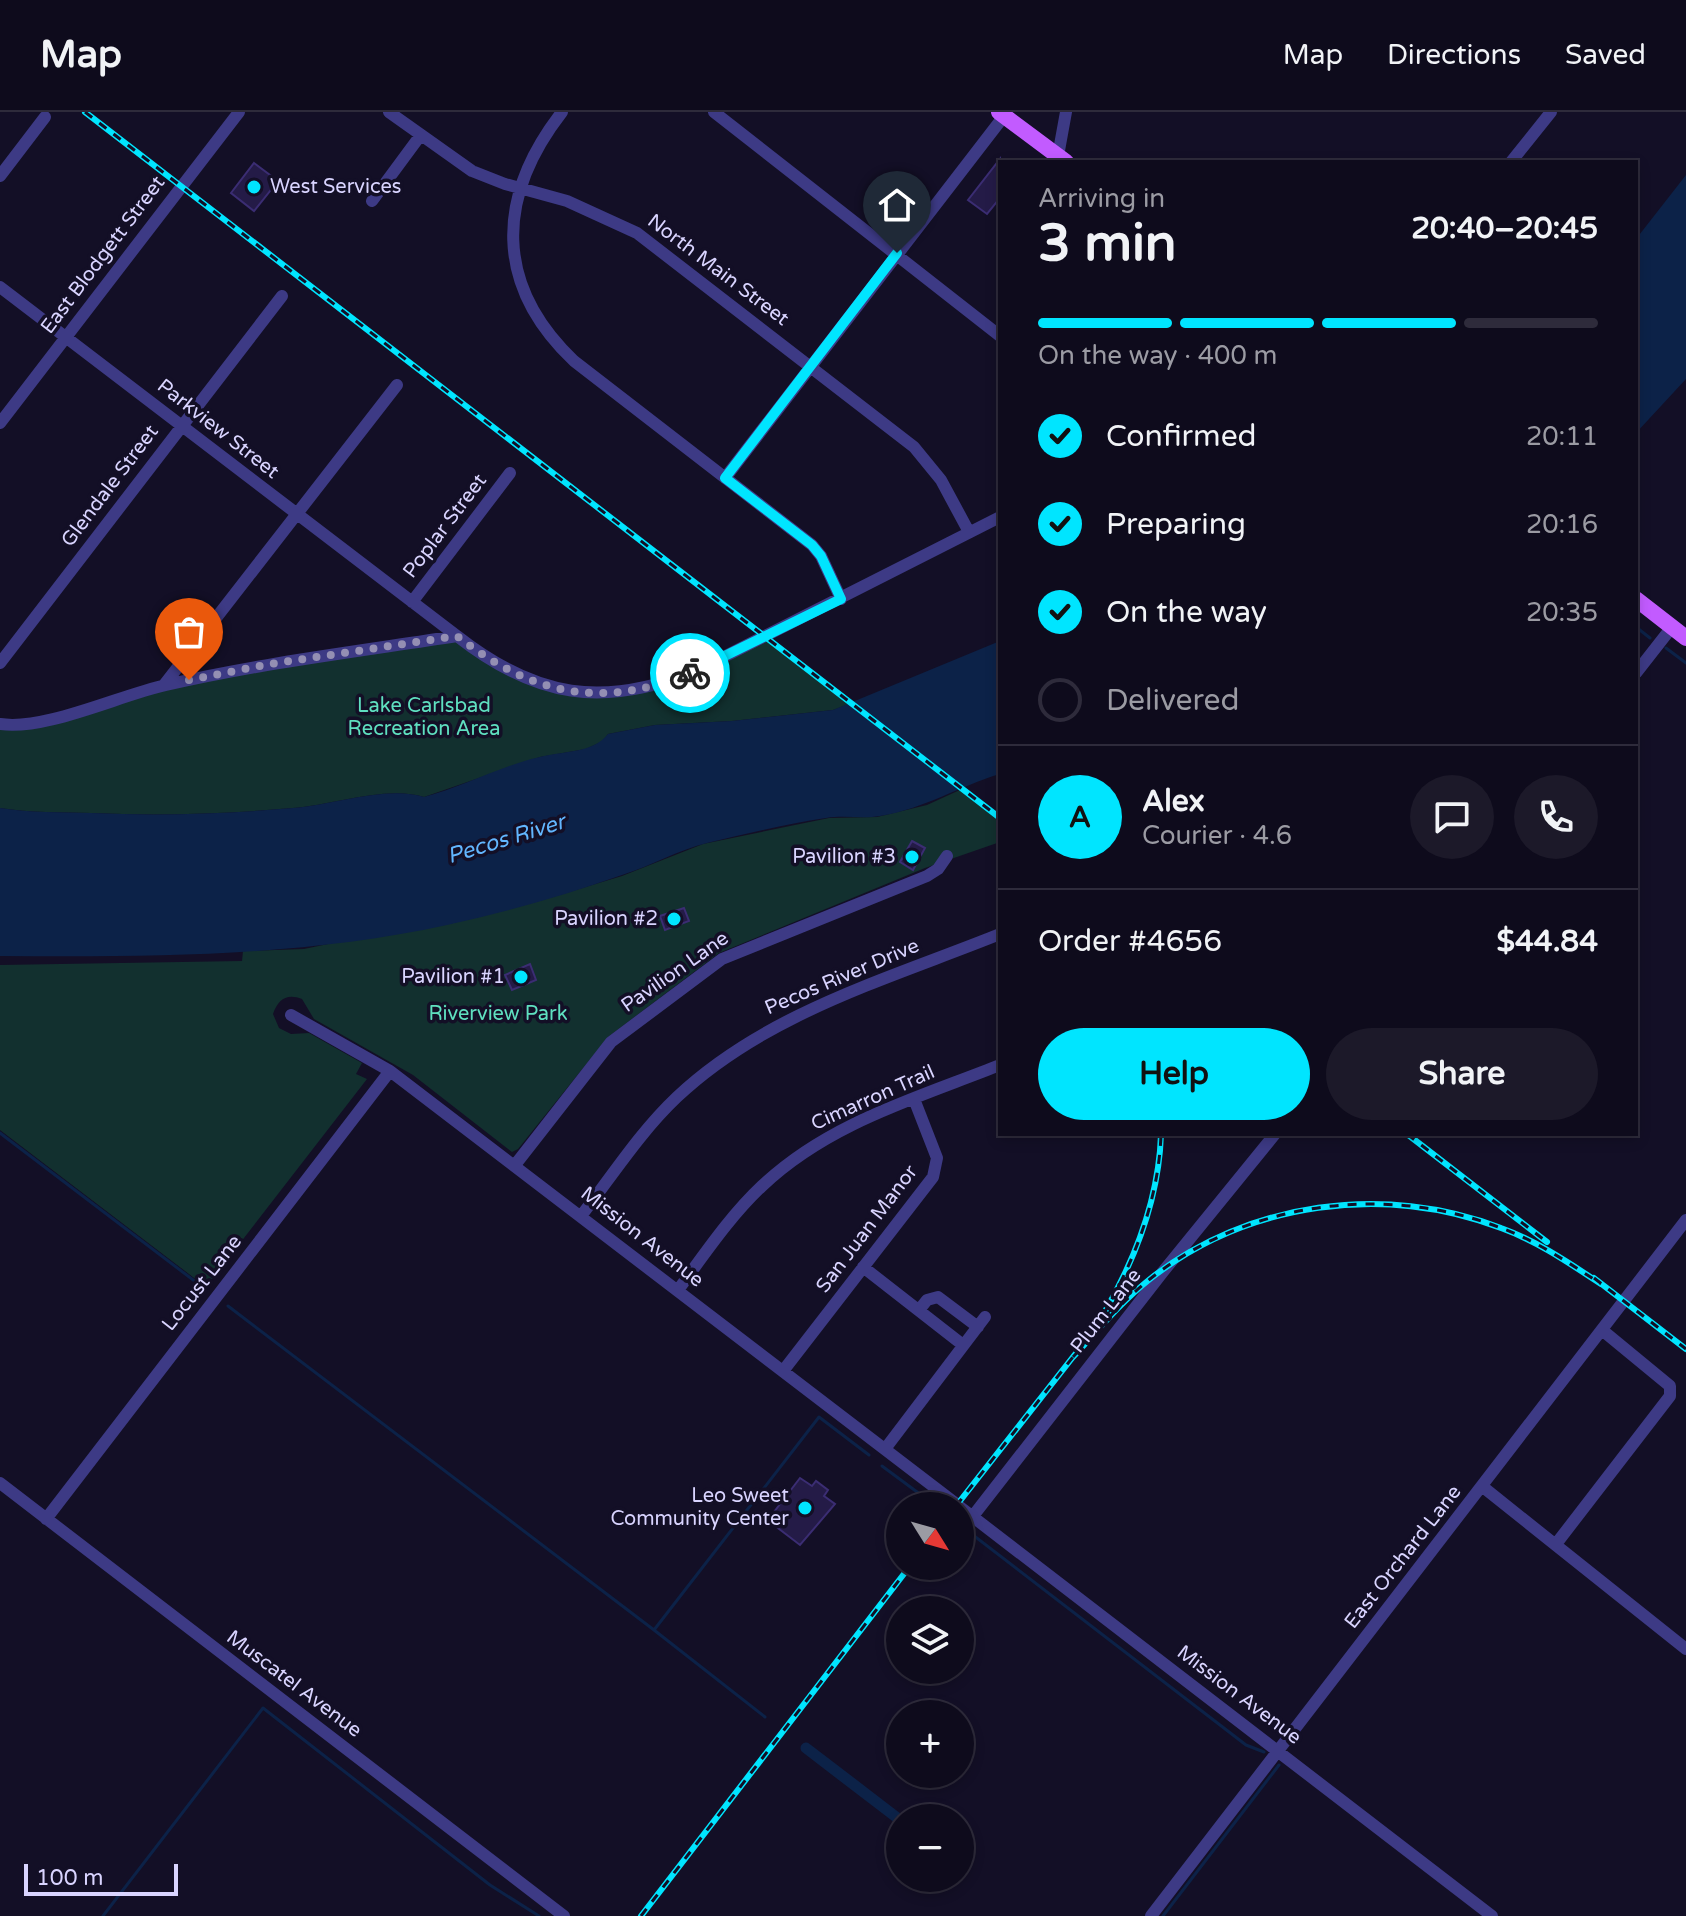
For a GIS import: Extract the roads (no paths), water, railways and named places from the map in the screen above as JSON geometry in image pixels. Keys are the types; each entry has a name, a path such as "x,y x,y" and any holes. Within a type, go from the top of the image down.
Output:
{"main road":[{"path":"1001,114 1062,159"},
{"path":"1638,601 1686,638"}],"street":[{"name":"East Blodgett Street","path":"0,423 239,112"},
{"name":"North Main Street","path":"389,112 472,171 567,201 637,233 914,447 941,480 969,532"},
{"path":"562,112 533,153 519,188 513,228 516,261 529,306 547,334 574,361 812,545 821,556 841,599"},
{"path":"714,112 998,334"},
{"path":"1062,159 1066,112"},
{"path":"1513,160 1551,112"},
{"path":"725,478 1001,114"},
{"path":"0,176 45,117"},
{"path":"372,201 420,136"},
{"name":"Parkview Street","path":"0,287 506,672 542,685 587,692 632,691 661,685 696,671 998,518"},
{"name":"Glendale Street","path":"0,663 282,296"},
{"path":"164,685 397,385"},
{"name":"Poplar Street","path":"412,602 510,473"},
{"path":"1638,670 1672,627"},
{"path":"0,724 34,722 164,685 270,664 457,636"},
{"name":"Pavilion Lane","path":"515,1165 611,1042 722,959 927,876 938,869 947,856"},
{"name":"Pecos River Drive","path":"581,1216 677,1097 751,1040 798,1014 998,935"},
{"name":"Mission Avenue","path":"291,1015 390,1071 942,1492"},
{"name":"Cimarron Trail","path":"678,1290 746,1202 783,1167 833,1133 998,1066"},
{"name":"Locust Lane","path":"46,1519 390,1071"},
{"name":"San Juan Manor","path":"783,1371 937,1169 937,1158 914,1099"},
{"name":"Plum Lane","path":"974,1515 1162,1273 1273,1136"},
{"name":"East Orchard Lane","path":"1151,1916 1686,1220"},
{"path":"863,1267 963,1345"},
{"path":"885,1449 981,1322 938,1297 927,1300 919,1310"},
{"path":"1556,1544 1670,1396 1670,1386 1602,1330"},
{"name":"Muscatel Avenue","path":"0,1483 564,1916"},
{"path":"1483,1487 1686,1649"},
{"name":"Mission Avenue","path":"974,1517 1492,1916"}],"water":[{"path":"1686,175 1686,379 1638,431 1638,236"},
{"name":"Pecos River","path":"998,642 998,775 912,808 874,817 811,820 707,843 633,871 514,909 392,936 225,953 0,956 0,808 46,812 192,814 293,808 377,794 424,797 528,760 587,748 608,734 655,725 732,721 833,710"}],"waterway":[{"path":"1638,629 1650,638"},
{"path":"1666,648 1686,663"},
{"path":"0,1133 205,1289"},
{"path":"228,1306 654,1630"},
{"path":"765,1717 654,1630 819,1417 869,1455"},
{"path":"882,1466 917,1492"},
{"path":"974,1536 1246,1745 1264,1752"},
{"path":"103,1916 263,1708 490,1885 539,1916"},
{"path":"806,1748 886,1809"},
{"path":"1163,1916 1279,1765"}],"railway":[{"path":"85,112 998,816"},
{"path":"1103,1315 1125,1273 1143,1228 1156,1182 1161,1136"},
{"path":"1410,1136 1547,1242"},
{"path":"1073,1357 1139,1288 1188,1253 1229,1232 1273,1217 1318,1208 1365,1204 1411,1206 1457,1214 1527,1239 1601,1284"},
{"path":"1594,1278 1686,1349"},
{"path":"967,1492 1080,1348"},
{"path":"641,1916 899,1580"}],"place":[{"name":"West Services","path":"254,187"},
{"name":"Pavilion #3","path":"912,857"},
{"name":"Pavilion #2","path":"674,919"},
{"name":"Pavilion #1","path":"521,977"},
{"name":"Leo Sweet Community Center","path":"805,1508"}],"park label":[{"name":"Lake Carlsbad Recreation Area","path":"424,718"},
{"name":"Riverview Park","path":"498,1014"}]}
